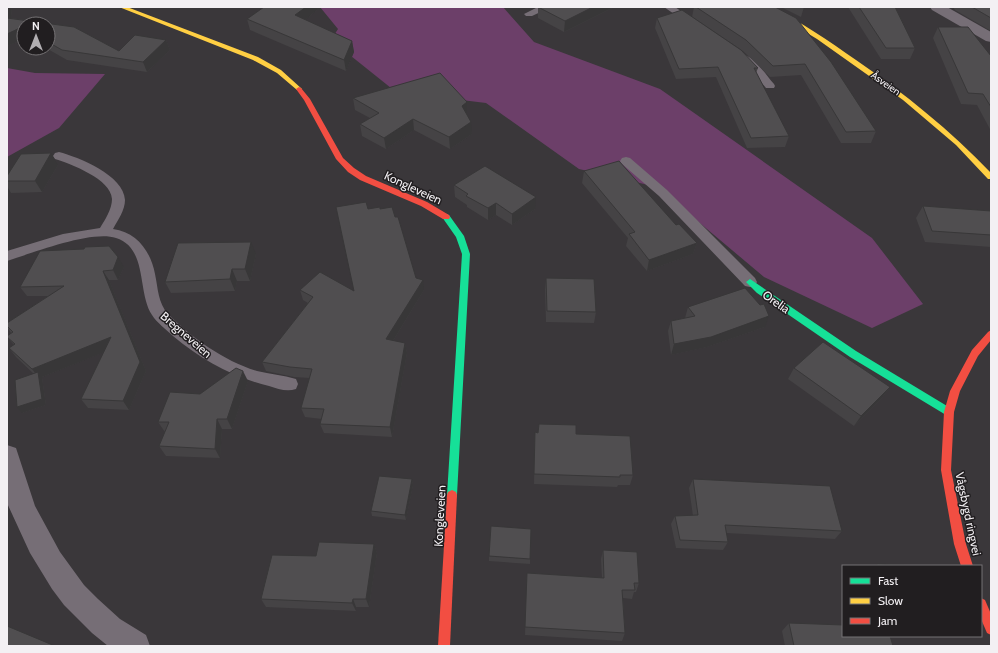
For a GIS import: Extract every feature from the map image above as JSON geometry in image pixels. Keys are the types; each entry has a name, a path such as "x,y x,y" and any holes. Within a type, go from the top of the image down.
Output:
{"street":[{"name":"Kongleveien","path":"122,7 254,58 276,70 293,83 306,99 340,159 351,170 363,178 424,204 442,214 448,218 460,236 466,254 444,646"},
{"name":"Åsveien","path":"767,7 811,31 898,91 957,139 991,177"},
{"path":"937,7 991,38"},
{"name":"Orelia","path":"750,282 770,298 846,350 914,394 949,412"},
{"name":"Vågsbygd ringvei","path":"968,565 960,544 946,470 949,412 955,391 975,353 991,334"},
{"path":"7,456 14,488 32,530 45,553 77,598 103,624 135,646"},
{"path":"982,606 991,629"}],"lane":[{"path":"529,14 546,7"},
{"path":"669,7 701,28"},
{"path":"735,52 752,65 770,86"},
{"path":"60,156 71,159 93,171 113,187 119,198 115,213 105,231"},
{"name":"Orelia","path":"626,161 663,193 750,282"},
{"name":"Bregneveien","path":"7,256 50,243 105,231 119,234 132,242 143,257 148,273 150,291 157,310 193,344 208,356 241,373 290,384"}],"shaded area":[{"path":"320,7 503,7 534,42 660,89 872,238 923,304 872,328 764,277 657,187 579,169 486,103 396,92 331,40 338,29"},
{"path":"7,68 35,73 105,74 59,128 7,157"}],"building":[{"path":"264,7 306,7 295,15 352,41 344,60 247,19"},
{"path":"538,7 593,7 565,21"},
{"path":"696,7 775,7 796,18 831,62 876,131 846,132 805,64 773,66 746,40"},
{"path":"859,7 895,7 915,48 886,48"},
{"path":"972,7 991,7 991,18"},
{"path":"682,10 741,50 758,68 754,68 789,136 751,138 718,67 679,69 657,18"},
{"path":"7,18 16,19 16,30 7,34"},
{"path":"56,25 74,27 119,51 135,35 166,40 143,62 62,50 56,47"},
{"path":"938,27 968,27 991,56 991,107 983,94 968,93"},
{"path":"440,73 467,102 462,106 471,122 449,137 413,119 384,138 360,124 379,113 353,98"},
{"path":"51,153 35,181 7,181 7,176 21,154"},
{"path":"619,161 676,225 679,224 697,243 649,260 629,234 635,232 584,171"},
{"path":"485,166 536,197 512,214 496,203 488,208 466,196 468,194 454,185"},
{"path":"366,202 368,209 392,207 395,217 398,217 416,278 423,280 386,339 405,343 390,427 320,424 324,409 301,408 312,369 262,362 313,297 300,290 320,272 354,291 336,207"},
{"path":"923,206 991,211 991,235 932,231"},
{"path":"251,242 245,269 232,269 230,279 165,282 178,243"},
{"path":"109,246 118,257 113,270 103,271 140,362 123,401 81,399 111,337 32,369 9,348 15,344 7,337 13,332 7,326 7,323 64,286 20,287 40,251"},
{"path":"546,278 594,279 596,312 547,311"},
{"path":"745,288 760,305 764,304 769,316 711,337 674,344 671,321 695,316 688,307"},
{"path":"823,342 890,387 861,416 794,368"},
{"path":"236,368 243,371 227,419 217,419 215,449 159,446 169,422 158,422 170,392 200,394"},
{"path":"38,372 42,399 17,407 15,380"},
{"path":"539,424 576,425 576,434 630,436 633,475 620,475 620,477 534,474 535,432 538,433"},
{"path":"379,476 412,479 405,515 371,511"},
{"path":"693,479 830,486 842,531 725,525 728,542 680,540 675,516 698,515"},
{"path":"491,526 531,529 530,559 489,556"},
{"path":"319,542 374,544 366,599 353,599 352,603 261,599 272,555 316,556"},
{"path":"603,550 637,552 639,583 634,583 635,590 622,590 625,633 525,627 527,573 604,578"},
{"path":"789,623 842,625 842,637 890,637 893,646 794,646"},
{"path":"7,626 55,646 7,646"}],"traffic: fast":[{"path":"446,217 460,236 466,254 452,495"},
{"path":"750,282 760,291 853,354 949,412"}],"traffic: slow":[{"path":"122,7 243,53 279,72 299,89"},
{"path":"767,7 788,18 819,38 906,99 941,128 991,177"}],"traffic: jam":[{"path":"299,89 307,99 340,159 351,170 363,178 424,204 446,217"},
{"path":"967,565 960,544 946,470 949,412 955,391 975,353 991,334"},
{"path":"444,646 452,495"},
{"path":"982,606 991,629"}]}
